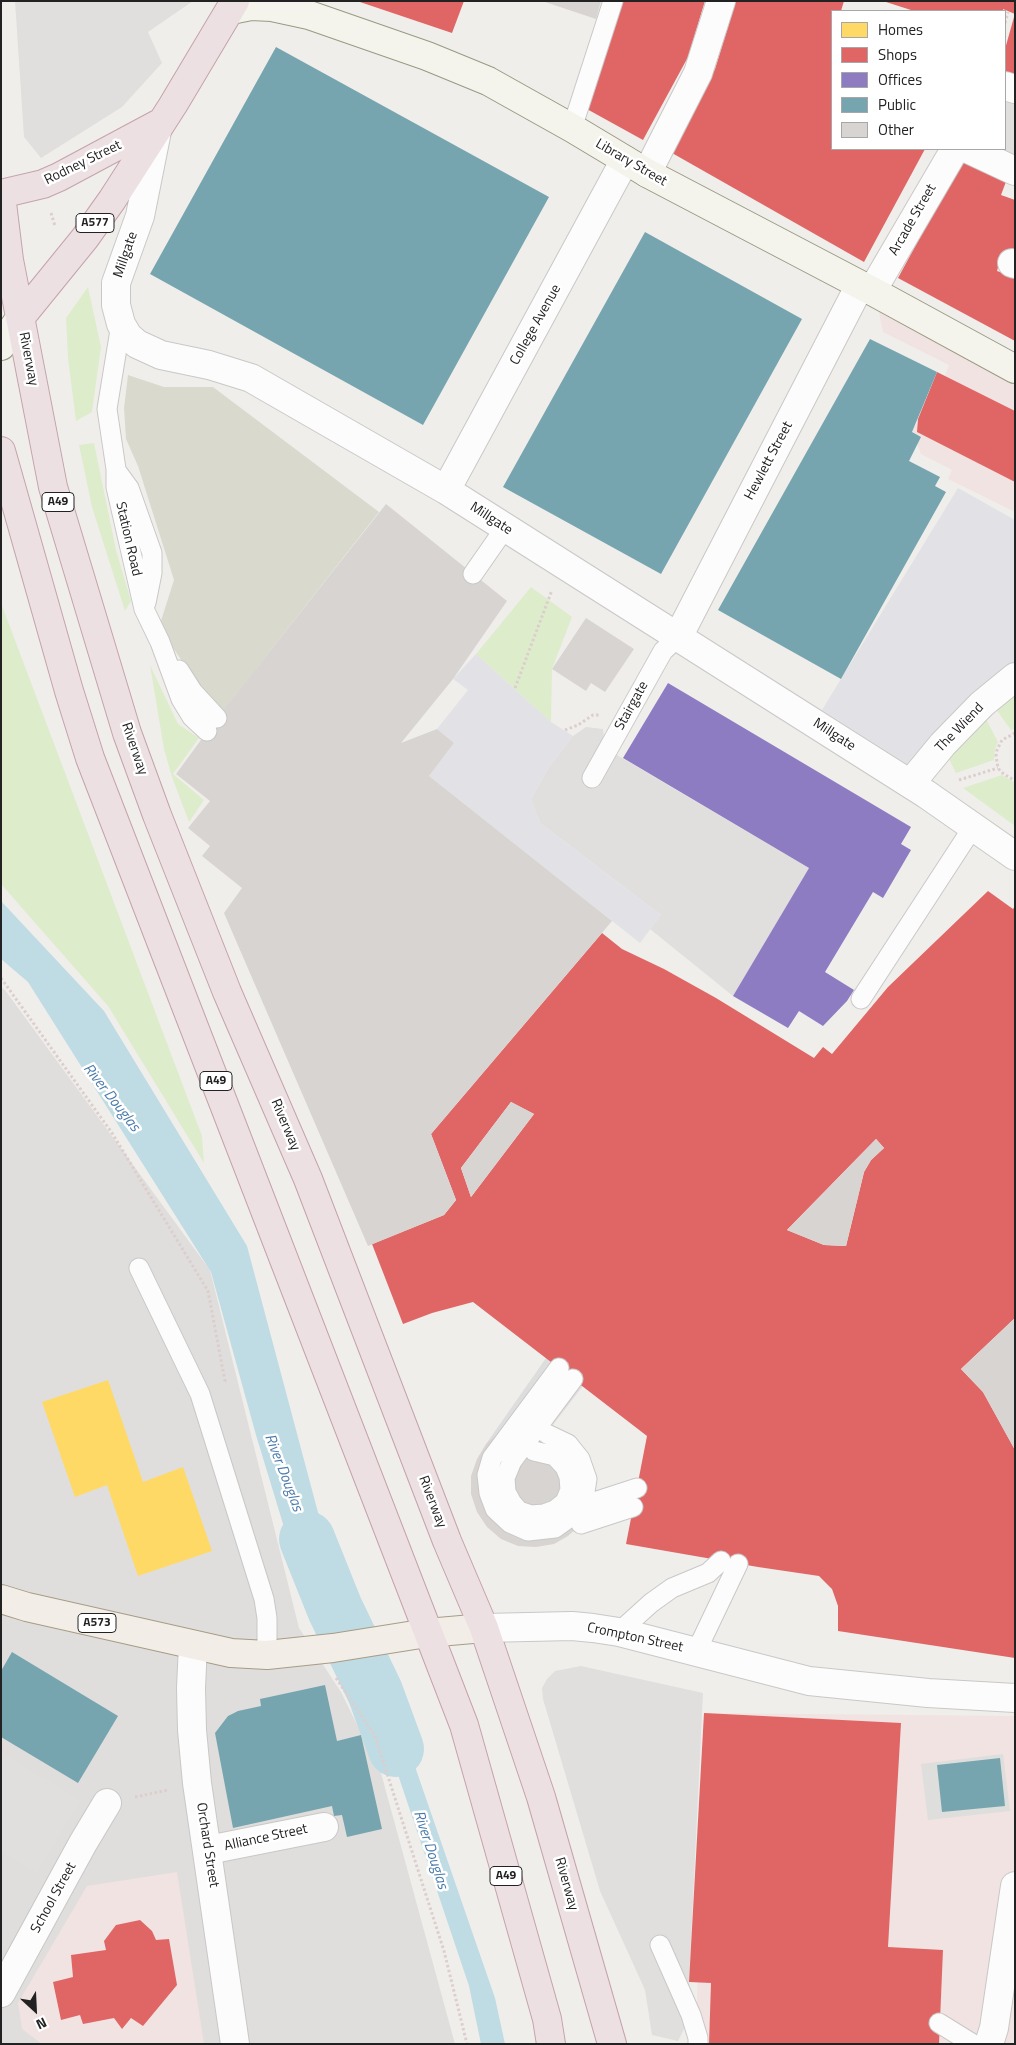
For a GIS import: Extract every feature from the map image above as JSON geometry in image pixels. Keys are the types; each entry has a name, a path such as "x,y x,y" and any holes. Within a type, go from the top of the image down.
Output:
{"highway":[{"name":"Rodney Street","path":"20,318 85,238 159,127 233,5"},
{"name":"Rodney Street","path":"1,194 43,184 159,127"},
{"name":"Riverway","path":"1,194 9,260 53,487 127,733 157,815 227,992 308,1179 447,1541 484,1628 542,1797 612,2044"},
{"name":"A49","path":"1,451 66,682 90,758 464,1725 547,2020 551,2044"}],"main road":[{"name":"A573","path":"1,1598 27,1607 194,1645"},
{"name":"Crompton Street","path":"194,1645 231,1653 267,1655 325,1649 427,1633 484,1628"}],"street":[{"name":"College Avenue","path":"446,490 636,167 698,72 721,1"},
{"name":"Library Street","path":"233,5 272,7 308,15 427,56 488,81 572,128 636,167 1015,369"},
{"name":"Millgate","path":"159,127 140,216 116,283 116,306 121,324 128,336 147,349 161,355 209,365 252,378 446,490 910,784 1015,856"},
{"name":"Arcade Street","path":"866,288 954,150"},
{"path":"970,150 1015,171"},
{"name":"Hewlett Street","path":"678,637 866,288"},
{"path":"1,346 20,318"},
{"name":"The Wiend","path":"910,784 943,744 982,704 1015,677"},
{"name":"Crompton Street","path":"484,1628 572,1626 619,1632 809,1681 928,1693 1015,1698"},
{"name":"Orchard Street","path":"194,1645 191,1688 192,1730 197,1783 235,2044"},
{"name":"School Street","path":"1,1992 108,1804"},
{"name":"Alliance Street","path":"208,1850 324,1826"},
{"path":"985,2038 1015,1886"}],"lane":[{"path":"572,128 613,1"},
{"name":"Station Road","path":"121,324 107,409 116,469 116,487 144,609 160,642 181,699 192,717 212,724"},
{"path":"473,574 505,528"},
{"name":"Stairgate","path":"592,778 662,651 678,637"},
{"path":"861,999 973,827"},
{"path":"139,1268 200,1394 264,1599 267,1618 267,1655"},
{"path":"534,1451 555,1456 565,1467 569,1477 570,1490 565,1502 555,1510 544,1514 530,1515 520,1511 512,1504 506,1492 505,1478 512,1461 566,1373 492,1458 487,1475 489,1493 495,1509 510,1523 528,1531 555,1528 576,1513 584,1498 587,1479 580,1459 568,1444 547,1434"},
{"path":"591,1502 637,1488"},
{"path":"581,1524 633,1507"},
{"path":"619,1632 651,1602 679,1584 708,1574 729,1562 720,1604 696,1652"},
{"path":"679,1584 701,1585 715,1594 720,1604"},
{"path":"660,1945 702,2041"},
{"path":"939,2023 985,2038"}],"path":[{"path":"1006,19 1008,12"},
{"path":"515,688 562,564"},
{"path":"1015,733 1005,737 999,744 996,761 1001,772 1015,781"},
{"path":"1,978 112,1133 208,1292 225,1382 200,1394"},
{"path":"325,1649 333,1675 375,1736 444,1951 467,2044"},
{"path":"108,1804 197,1783"}],"shaded area":[{"path":"15,1 193,1 148,32 162,63 122,107 41,158 24,137"},
{"path":"1006,92 1015,95 1015,161 992,150 1006,150"},
{"path":"877,303 1015,385 1015,512 948,479 952,470 921,454 911,427 929,417 949,365 883,332"},
{"path":"128,375 164,387 213,387 379,512 219,716 159,627 174,580 138,466 126,439 124,408"},
{"path":"958,488 1015,520 1015,668 912,767 822,710"},
{"path":"476,654 551,722 573,736 549,767 531,799 540,823 661,915 640,943 429,776 454,743 437,729 468,690 453,679"},
{"path":"586,727 603,729 605,748 809,868 733,996 650,929 661,915 540,823 531,799 549,767 573,736"},
{"path":"1,987 210,1270 299,1628 341,1692 381,1773 455,2044 1,2044"},
{"path":"581,1666 703,1693 689,1982 691,2015 678,2041 652,2035 645,1990 600,1891 543,1699 542,1688 555,1671"},
{"path":"704,1713 1015,1716 1015,2044 696,2044"},
{"path":"1,1753 81,1800 37,1873 1,1852"},
{"path":"1003,1754 1010,1811 928,1820 921,1764"},
{"path":"177,1872 204,2044 42,2044 22,2029 18,2003 87,1886"}],"green space":[{"path":"88,287 101,347 92,412 76,421 68,358 66,318"},
{"path":"94,443 116,550 131,601 125,611 92,507 79,445"},
{"path":"531,587 572,617 552,669 551,722 476,654"},
{"path":"1,603 202,1136 204,1163 108,1006 1,884"},
{"path":"150,665 178,724 199,738 173,774 204,800 189,822 172,777 164,749"},
{"path":"1015,696 1015,729 1011,730 996,709"},
{"path":"985,717 998,742 994,760 956,773 948,757"},
{"path":"1002,775 1015,783 1015,826 963,788"}],"water":[{"path":"1,901 104,1011 247,1246 344,1610 311,1616 256,1435 211,1272 28,982 1,959"},
{"path":"383,1674 495,1998 505,2044 481,2044 469,1986 382,1727 352,1681"}],"pier":[{"path":"546,1358 583,1386 552,1426 486,1444"},
{"path":"344,1610 383,1674 352,1681 311,1616"}],"building: Homes":[{"path":"108,1380 143,1482 183,1467 212,1551 138,1576 107,1485 75,1497 42,1402"}],"building: Shops":[{"path":"357,1 464,1 452,33"},
{"path":"619,1 705,1 688,57 643,140 585,108"},
{"path":"736,1 844,1 841,10 831,10 831,150 924,150 864,262 672,153 715,69"},
{"path":"1015,1 1015,14 1003,9 911,10 886,2"},
{"path":"1015,17 1015,79 1006,76 1006,45"},
{"path":"962,160 1007,179 1001,195 1015,200 1015,257 1002,253 997,271 1015,277 1015,341 898,278"},
{"path":"937,372 1015,411 1015,482 917,432 918,419"},
{"path":"988,891 1013,909 1015,906 1015,1318 961,1369 983,1392 1015,1450 1015,1658 838,1631 838,1606 832,1589 819,1576 626,1544 647,1436 473,1302 432,1313 403,1324 372,1244 444,1215 456,1200 431,1134 602,933 622,949 664,969 716,998 814,1058 823,1047 832,1054 888,987","holes":["511,1102 534,1114 471,1197 461,1168","876,1139 884,1148 871,1160 864,1172 846,1246 824,1245 787,1230"]},
{"path":"704,1713 901,1723 888,1947 943,1950 939,2044 709,2044 711,1983 689,1982"},
{"path":"140,1920 152,1931 156,1940 169,1939 177,1985 143,2026 131,2018 122,2029 114,2018 83,2024 80,2015 61,2020 53,1982 73,1977 71,1955 106,1950 104,1941 116,1925"}],"building: Offices":[{"path":"668,683 911,827 901,844 911,850 883,898 873,892 825,972 854,990 847,1001 823,1026 799,1011 788,1028 733,996 809,868 623,758"}],"building: Public":[{"path":"276,47 549,197 423,425 150,274"},
{"path":"645,232 802,319 661,574 503,487"},
{"path":"870,339 937,372 912,432 921,437 909,461 940,477 935,486 946,492 841,679 718,610"},
{"path":"12,1652 118,1716 78,1783 1,1737 1,1671"},
{"path":"325,1685 337,1741 361,1735 382,1829 347,1837 342,1815 334,1816 332,1806 233,1828 215,1733 228,1716 238,1711 261,1706 260,1699"},
{"path":"1000,1758 1005,1806 942,1812 937,1765"}],"building: Other":[{"path":"542,1 601,1 596,19"},
{"path":"386,504 507,601 453,679 401,743 437,729 454,743 429,776 612,921 431,1134 456,1200 444,1215 368,1246 224,913 242,888 202,856 210,846 188,828 210,801 176,774 217,718"},
{"path":"586,618 634,649 605,692 591,683 586,691 552,669"},
{"path":"511,1102 534,1114 471,1197 461,1168"},
{"path":"876,1139 884,1148 871,1160 864,1172 846,1246 824,1245 787,1230"},
{"path":"1015,1318 1015,1450 983,1392 961,1369"},
{"path":"534,1423 590,1510 581,1524 568,1536 554,1544 536,1547 518,1546 501,1539 487,1527 477,1512 471,1494 471,1476 477,1459 486,1444 500,1432"}],"waterway":[{"name":"River Douglas","path":"307,1539 335,1609 375,1692 396,1749"}]}
